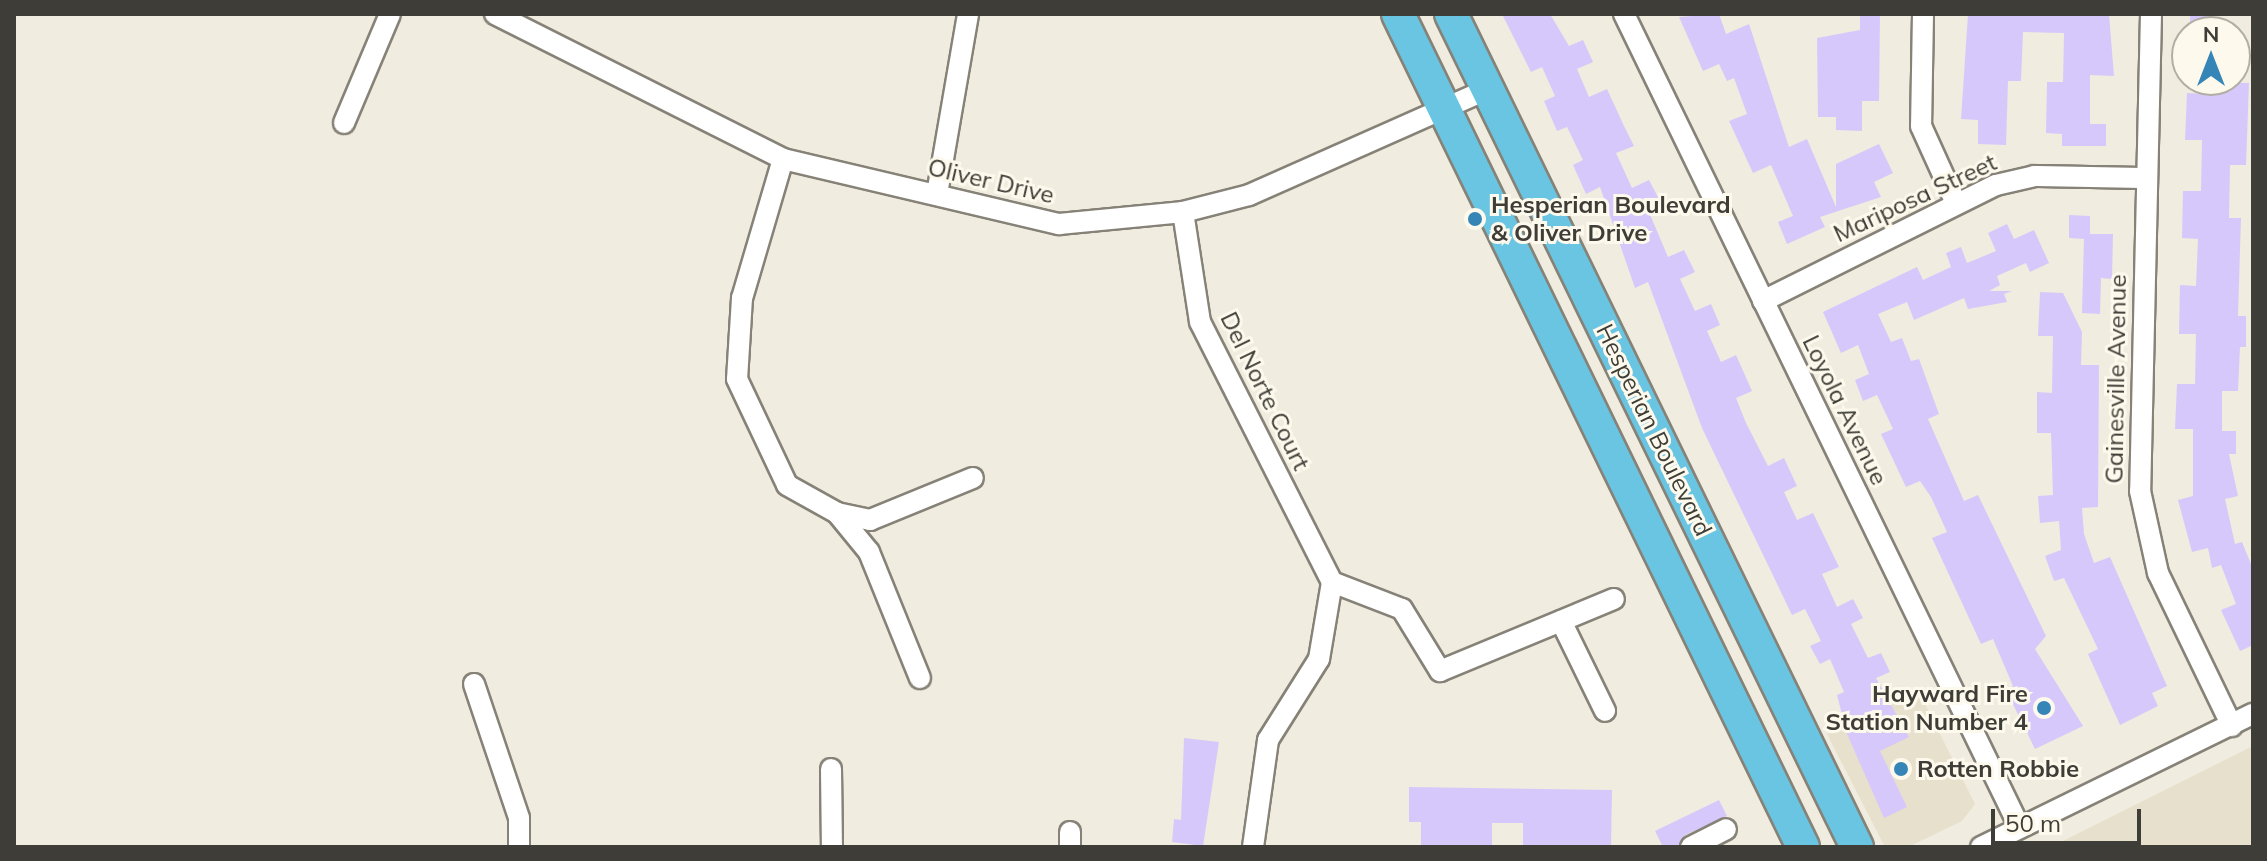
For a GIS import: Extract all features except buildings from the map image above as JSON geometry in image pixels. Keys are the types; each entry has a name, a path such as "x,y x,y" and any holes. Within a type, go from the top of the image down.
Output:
{"main road":[{"name":"Hesperian Boulevard","path":"1398,14 1803,847"},
{"name":"Hesperian Boulevard","path":"1451,14 1857,847"}],"street":[{"path":"344,123 390,14"},
{"name":"Oliver Drive","path":"495,14 783,159 1059,224 1183,212 1249,195 1488,89"},
{"path":"937,194 968,14"},
{"name":"Loyola Avenue","path":"1624,14 2020,828"},
{"path":"1923,14 1921,126 1956,203"},
{"name":"Gainesville Avenue","path":"2151,14 2140,491 2158,573 2232,726"},
{"path":"783,159 742,298 737,379 787,485 837,513 870,520 973,478"},
{"name":"Mariposa Street","path":"1763,301 1956,203 2034,176 2146,178"},
{"name":"Del Norte Court","path":"1183,212 1200,322 1332,582"},
{"path":"837,513 869,552 920,678"},
{"path":"1253,847 1268,740 1319,659 1332,582 1402,609 1440,671 1614,599"},
{"path":"1561,621 1605,711"},
{"path":"474,684 519,818 519,847"},
{"path":"1981,847 2253,714"},
{"path":"831,769 832,847"},
{"path":"1691,847 1726,829"}],"shaded area":[{"name":"Rotten Robbie","path":"1918,690 1975,804 1962,821 1908,847 1885,847 1827,734"},
{"path":"2253,746 2253,847 2051,847"}],"place":[{"name":"Hesperian Boulevard & Oliver Drive","path":"1475,219"},
{"name":"Hayward Fire Station Number 4","path":"2044,708"},
{"name":"Rotten Robbie","path":"1901,769"}]}
